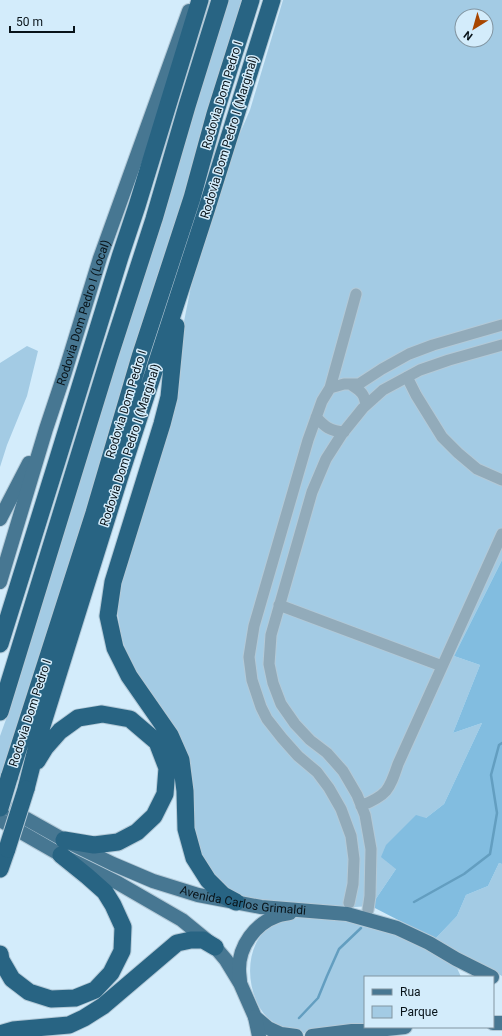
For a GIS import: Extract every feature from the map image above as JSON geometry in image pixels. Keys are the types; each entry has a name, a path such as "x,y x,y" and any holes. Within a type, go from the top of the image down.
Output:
{"highway":[{"path":"0,644 200,0"},
{"path":"0,712 109,358 154,219 220,0"},
{"name":"Rodovia Dom Pedro I","path":"0,808 94,513 140,357 192,198 215,114 251,0"},
{"name":"Rodovia Dom Pedro I (Marginal)","path":"0,869 28,781 42,726 120,473 206,211 272,0"},
{"path":"206,211 180,303 169,397 160,432 113,582 108,616 115,648 129,676 170,735 181,760 185,791 186,829 194,858 208,880 223,895 236,902"},
{"path":"28,781 45,748 60,730 78,718 102,714 130,719 157,742 167,768 165,794 154,816 137,832 118,842 63,847"},
{"path":"0,954 1,960 12,979 29,992 51,999 75,998 95,990 112,973 122,951 122,927 113,905 105,892 87,876 63,847"},
{"path":"0,1034 13,1030 69,1025 84,1018 103,1006 177,943 191,940 203,940 215,947"}],"main road":[{"name":"Rodovia Dom Pedro I (Local)","path":"0,582 100,258 193,0"},
{"path":"0,519 46,429"},
{"name":"Avenida Carlos Grimaldi","path":"0,804 118,883 182,920 215,947 226,960 240,983 256,1029 268,1028 281,1034 296,1036"},
{"name":"Avenida Carlos Grimaldi","path":"0,820 63,847 113,864 153,881 198,895 261,907 347,914 397,928 429,942 456,959 490,976"},
{"path":"240,983 240,960 246,943 260,925 278,915 306,910"},
{"path":"456,959 466,976"},
{"path":"312,1036 352,1031 365,1034 399,1028"}],"street":[{"path":"349,902 353,884 354,859 350,836 341,809 329,788 317,772 298,756 267,719 254,686 249,658 254,626 308,440 322,401 330,388 356,294"},
{"path":"330,388 344,384 359,384 409,354 433,345 502,325"},
{"path":"368,910 370,896 371,849 365,815 357,796 343,771 327,753 310,740 281,704 273,683 269,664 271,635 312,492 326,459 344,432 366,405 383,390 420,370 502,345"},
{"path":"407,377 416,395 442,437 477,469 502,480"},
{"path":"350,384 362,392 365,397 366,405"},
{"path":"316,417 325,427 336,432 344,432"},
{"path":"361,806 377,799 391,784 398,764 502,534"},
{"path":"279,605 442,666"}],"green space":[{"path":"228,0 243,0 189,180 152,291 82,525 9,756 0,777 0,736 13,700 66,528 90,444"},
{"path":"283,0 502,0 502,560 454,656 480,665 453,733 482,723 444,804 426,818 396,869 371,906 306,910 223,895 202,866 193,829 193,796 133,671 121,636 113,582 169,397 206,211 250,110"},
{"path":"27,346 38,351 27,396 7,445 0,467 0,363"},
{"path":"499,863 502,864 502,976 435,939 457,916 466,895 488,886"},
{"path":"296,916 339,918 387,929 453,963 461,976 364,976 364,1025 303,1033 294,1031 269,1019 261,1010 255,999 250,974 254,948 260,937 268,928 278,922"}],"shaded area":[{"path":"502,560 502,864 499,863 488,886 466,895 457,916 435,939 371,906 396,869 381,857 386,845 416,815 426,818 444,804 482,723 453,733 480,665 454,656"}],"waterway":[{"path":"414,902 464,874 490,854 497,813 491,775 499,745 502,743"},
{"path":"299,1018 318,998 339,949 361,928"}]}
